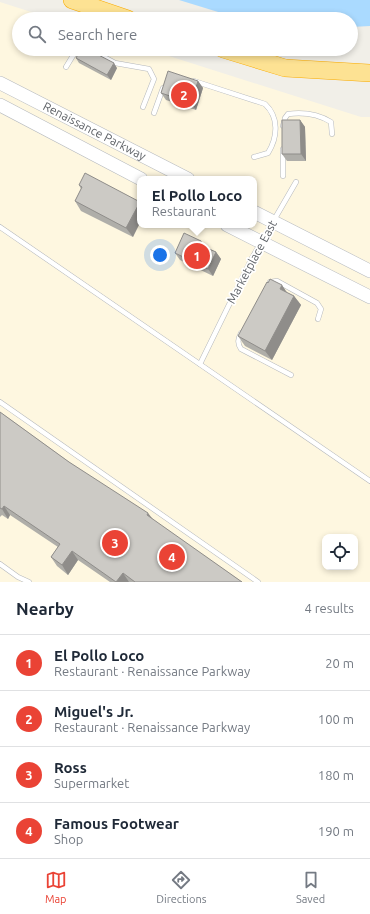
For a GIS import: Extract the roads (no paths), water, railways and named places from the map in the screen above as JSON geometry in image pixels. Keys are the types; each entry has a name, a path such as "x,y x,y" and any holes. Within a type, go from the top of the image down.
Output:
{"highway":[{"path":"72,0 107,12"},
{"path":"246,56 285,68 370,73"}],"street":[{"name":"Renaissance Parkway","path":"0,83 182,176"},
{"name":"Renaissance Parkway","path":"0,104 137,177"},
{"path":"257,214 370,271"},
{"path":"233,228 370,297"}],"lane":[{"path":"66,67 73,56"},
{"path":"102,56 115,63 149,69 154,79 143,107"},
{"path":"185,78 265,104 272,111 275,117 274,143 268,153 254,157"},
{"path":"154,114 165,82"},
{"path":"283,131 285,118 288,114 300,113 322,116 331,122 332,134"},
{"path":"283,146 283,176"},
{"name":"Marketplace East","path":"200,364 261,243 296,182"},
{"path":"0,227 370,481"},
{"path":"267,286 270,282 277,281 317,303 321,309 318,319"},
{"path":"245,326 238,338 238,345 241,349 291,375"},
{"path":"0,402 258,582"},
{"path":"0,564 18,577 29,582"}],"water":[{"path":"179,0 370,0 370,26 358,27 358,12 218,12"}],"place":[{"name":"Miguel's Jr.","path":"184,95"},
{"name":"El Pollo Loco","path":"197,256"},
{"name":"Ross","path":"115,543"},
{"name":"Famous Footwear","path":"172,557"}]}
